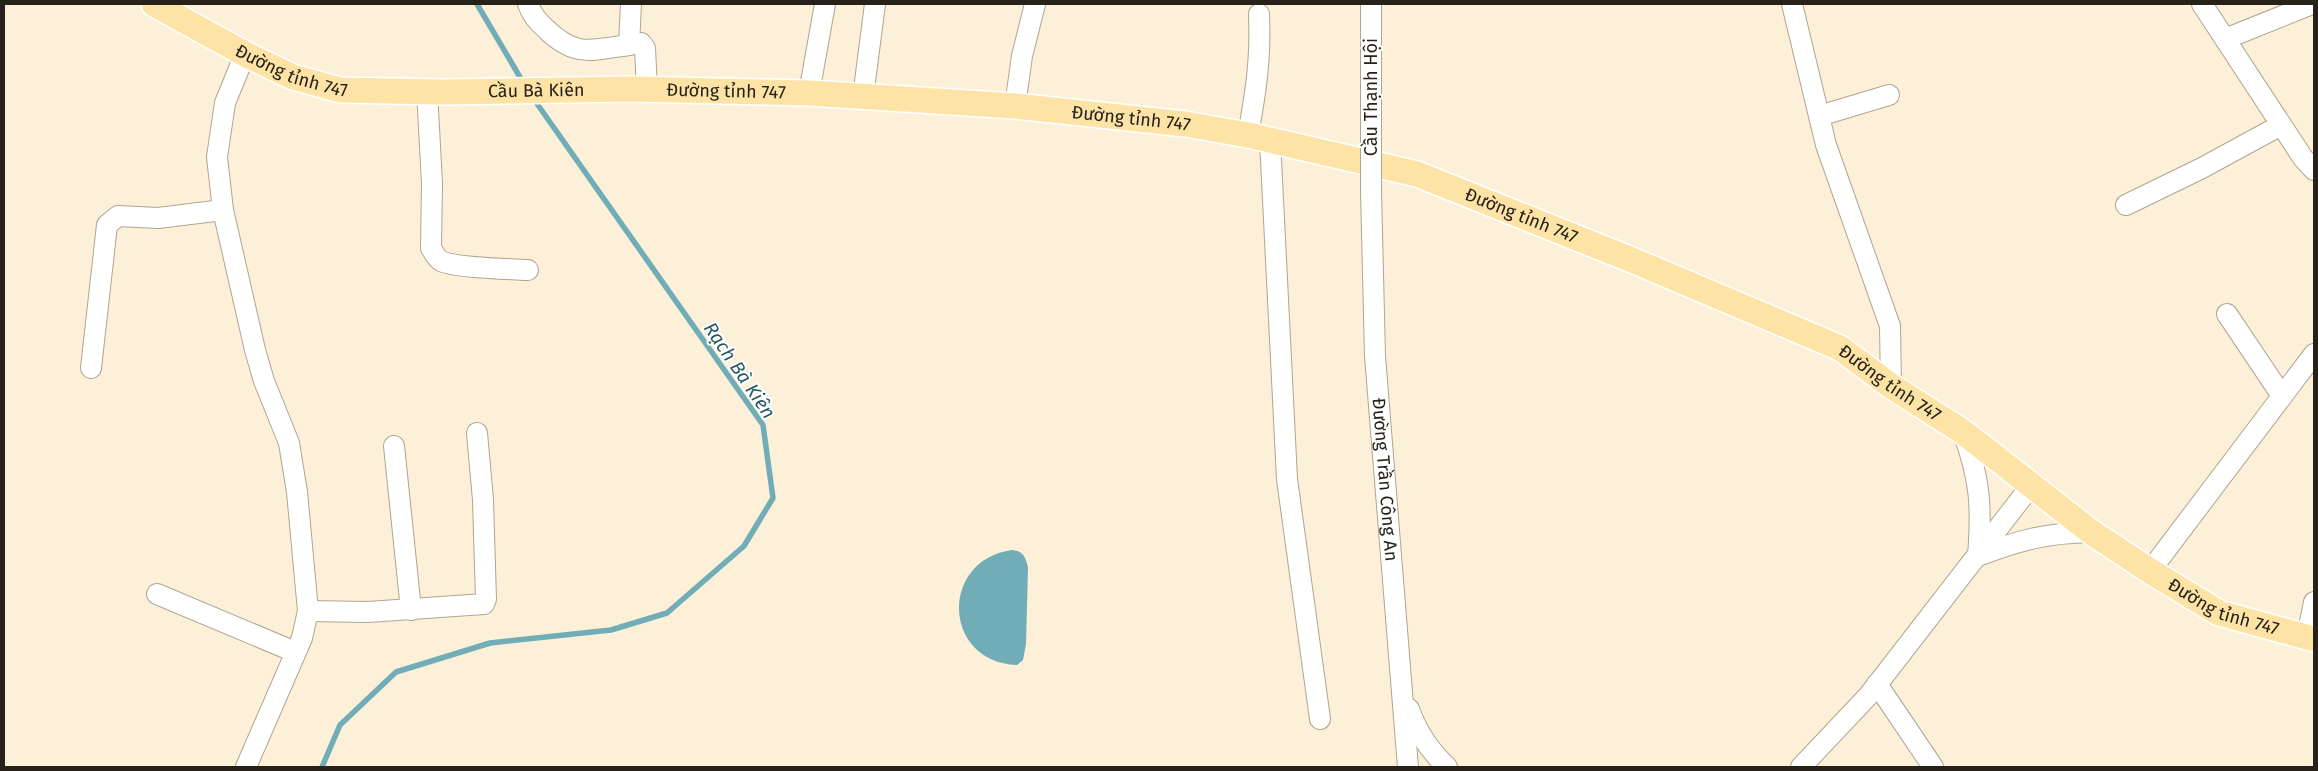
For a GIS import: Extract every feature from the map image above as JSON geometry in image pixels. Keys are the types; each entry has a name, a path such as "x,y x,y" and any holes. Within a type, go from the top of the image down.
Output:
{"main road":[{"name":"Đường tỉnh 747","path":"154,4 245,54 293,77 340,90 435,91"},
{"name":"Đường tỉnh 747","path":"639,90 809,93 1015,106 1185,124 1259,137 1417,174 1632,260 1840,348 1890,386 1963,432 2030,487 2091,532 2219,614 2310,638"},
{"name":"Cầu Bà Kiên","path":"435,91 639,90"}],"street":[{"path":"528,4 542,26 560,43 573,49 591,50 640,43 645,48 639,90"},
{"path":"629,45 630,4"},
{"path":"809,93 826,4"},
{"path":"863,97 875,4"},
{"path":"1015,106 1022,56 1035,4"},
{"name":"Cầu Thạnh Hội","path":"1371,4 1371,191"},
{"path":"1792,4 1826,145 1890,326 1890,386"},
{"path":"2202,4 2303,158 2314,170"},
{"path":"2225,39 2312,4"},
{"path":"1259,14 1261,52 1259,137 1286,472 1320,719"},
{"path":"245,54 225,103 217,157 223,210 264,381 289,444 298,492 308,611 302,638 246,767"},
{"path":"435,91 431,248 436,258 442,262 528,270"},
{"path":"1819,116 1890,95"},
{"path":"2126,205 2202,168 2281,125"},
{"name":"Đường Trần Công An","path":"1371,191 1375,356 1408,767"},
{"path":"91,368 107,226 112,219 118,216 158,218 223,210"},
{"path":"2227,314 2282,396"},
{"path":"2150,571 2314,354"},
{"path":"1963,432 1974,463 1980,492 1978,556"},
{"path":"308,611 411,610 484,604 486,598 483,500 477,433"},
{"path":"394,446 411,610"},
{"path":"1801,767 1877,684 2030,487"},
{"path":"1978,556 2020,540 2055,533 2091,532"},
{"path":"158,594 295,652"},
{"path":"2310,638 2314,602"},
{"path":"1877,684 1933,767"},
{"path":"1401,685 1416,727 1432,753 1446,767"}],"water":[{"path":"1012,550 1023,555 1028,567 1026,644 1023,660 1017,665 992,660 974,647 963,630 959,610 962,590 971,572 988,558"}],"waterway":[{"name":"Rạch Bà Kiên","path":"477,4 524,84"},
{"name":"Rạch Bà Kiên","path":"322,767 340,725 396,672 490,643 611,630 667,613 744,546 773,498 763,425 533,98"}]}
